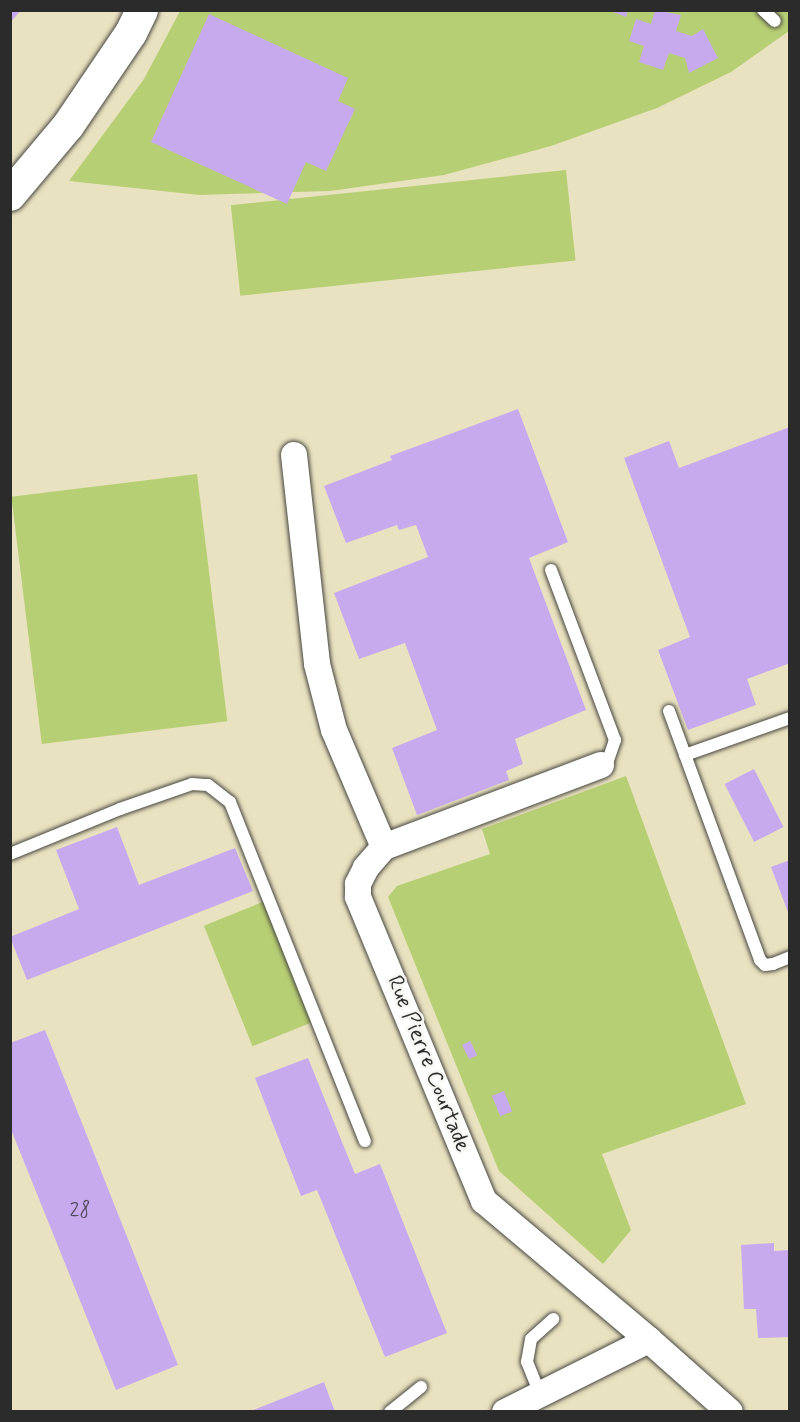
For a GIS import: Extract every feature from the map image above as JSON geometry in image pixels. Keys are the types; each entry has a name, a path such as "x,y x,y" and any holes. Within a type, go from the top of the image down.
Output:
{"street":[{"path":"10,195 68,126 131,33 142,10"},
{"path":"294,455 317,663 334,730 384,847"},
{"name":"Rue Pierre Courtade","path":"601,765 384,847 366,868 358,884 358,897 484,1201 649,1340 730,1412"},
{"path":"505,1412 649,1340"}],"lane":[{"path":"763,10 775,21"},
{"path":"550,570 615,740 608,760 601,765"},
{"path":"669,711 760,960 765,965 789,957"},
{"path":"686,755 789,718"},
{"path":"10,854 120,809 192,784 208,785 225,798 235,812 288,942 365,1142"},
{"path":"540,1394 527,1362 531,1339 553,1319"},
{"path":"390,1412 421,1387"}],"green space":[{"path":"180,11 789,11 789,31 731,72 657,108 551,146 444,175 330,191 199,195 69,181 144,79"},
{"path":"566,170 576,261 240,296 231,205"},
{"path":"197,474 227,721 42,744 11,497"},
{"path":"626,776 746,1104 602,1154 631,1230 603,1264 499,1171 388,897 397,886 490,854 482,829"},
{"path":"265,901 314,1022 253,1046 204,926"}],"building":[{"path":"10,10 21,10 10,23"},
{"path":"608,10 628,10 626,17"},
{"path":"655,10 681,15 676,31 692,36 703,29 718,58 689,73 685,58 669,53 663,70 639,62 644,46 629,41 636,19 651,24"},
{"path":"209,14 348,78 338,101 355,109 326,171 306,162 287,204 151,142"},
{"path":"518,409 568,542 529,558 586,710 515,739 523,764 506,771 509,780 417,815 392,748 437,730 405,643 359,659 334,593 428,557 416,525 399,530 397,525 346,543 324,486 392,460 390,456"},
{"path":"790,427 790,663 747,679 756,705 688,730 658,650 690,637 624,458 669,441 679,468"},
{"path":"754,769 784,827 754,842 725,784"},
{"path":"117,827 139,885 235,848 253,891 27,980 10,937 79,909 56,850"},
{"path":"790,860 790,915 789,915 771,867"},
{"path":"45,1030 178,1365 116,1390 10,1127 10,1043"},
{"path":"470,1041 477,1055 469,1059 462,1045"},
{"path":"308,1058 355,1174 380,1164 447,1333 385,1357 317,1190 301,1196 255,1078"},
{"path":"504,1091 512,1111 500,1116 492,1096"},
{"path":"774,1243 774,1251 790,1250 790,1337 758,1338 756,1309 744,1309 741,1245"},
{"path":"324,1382 335,1412 251,1412 251,1411"}]}
